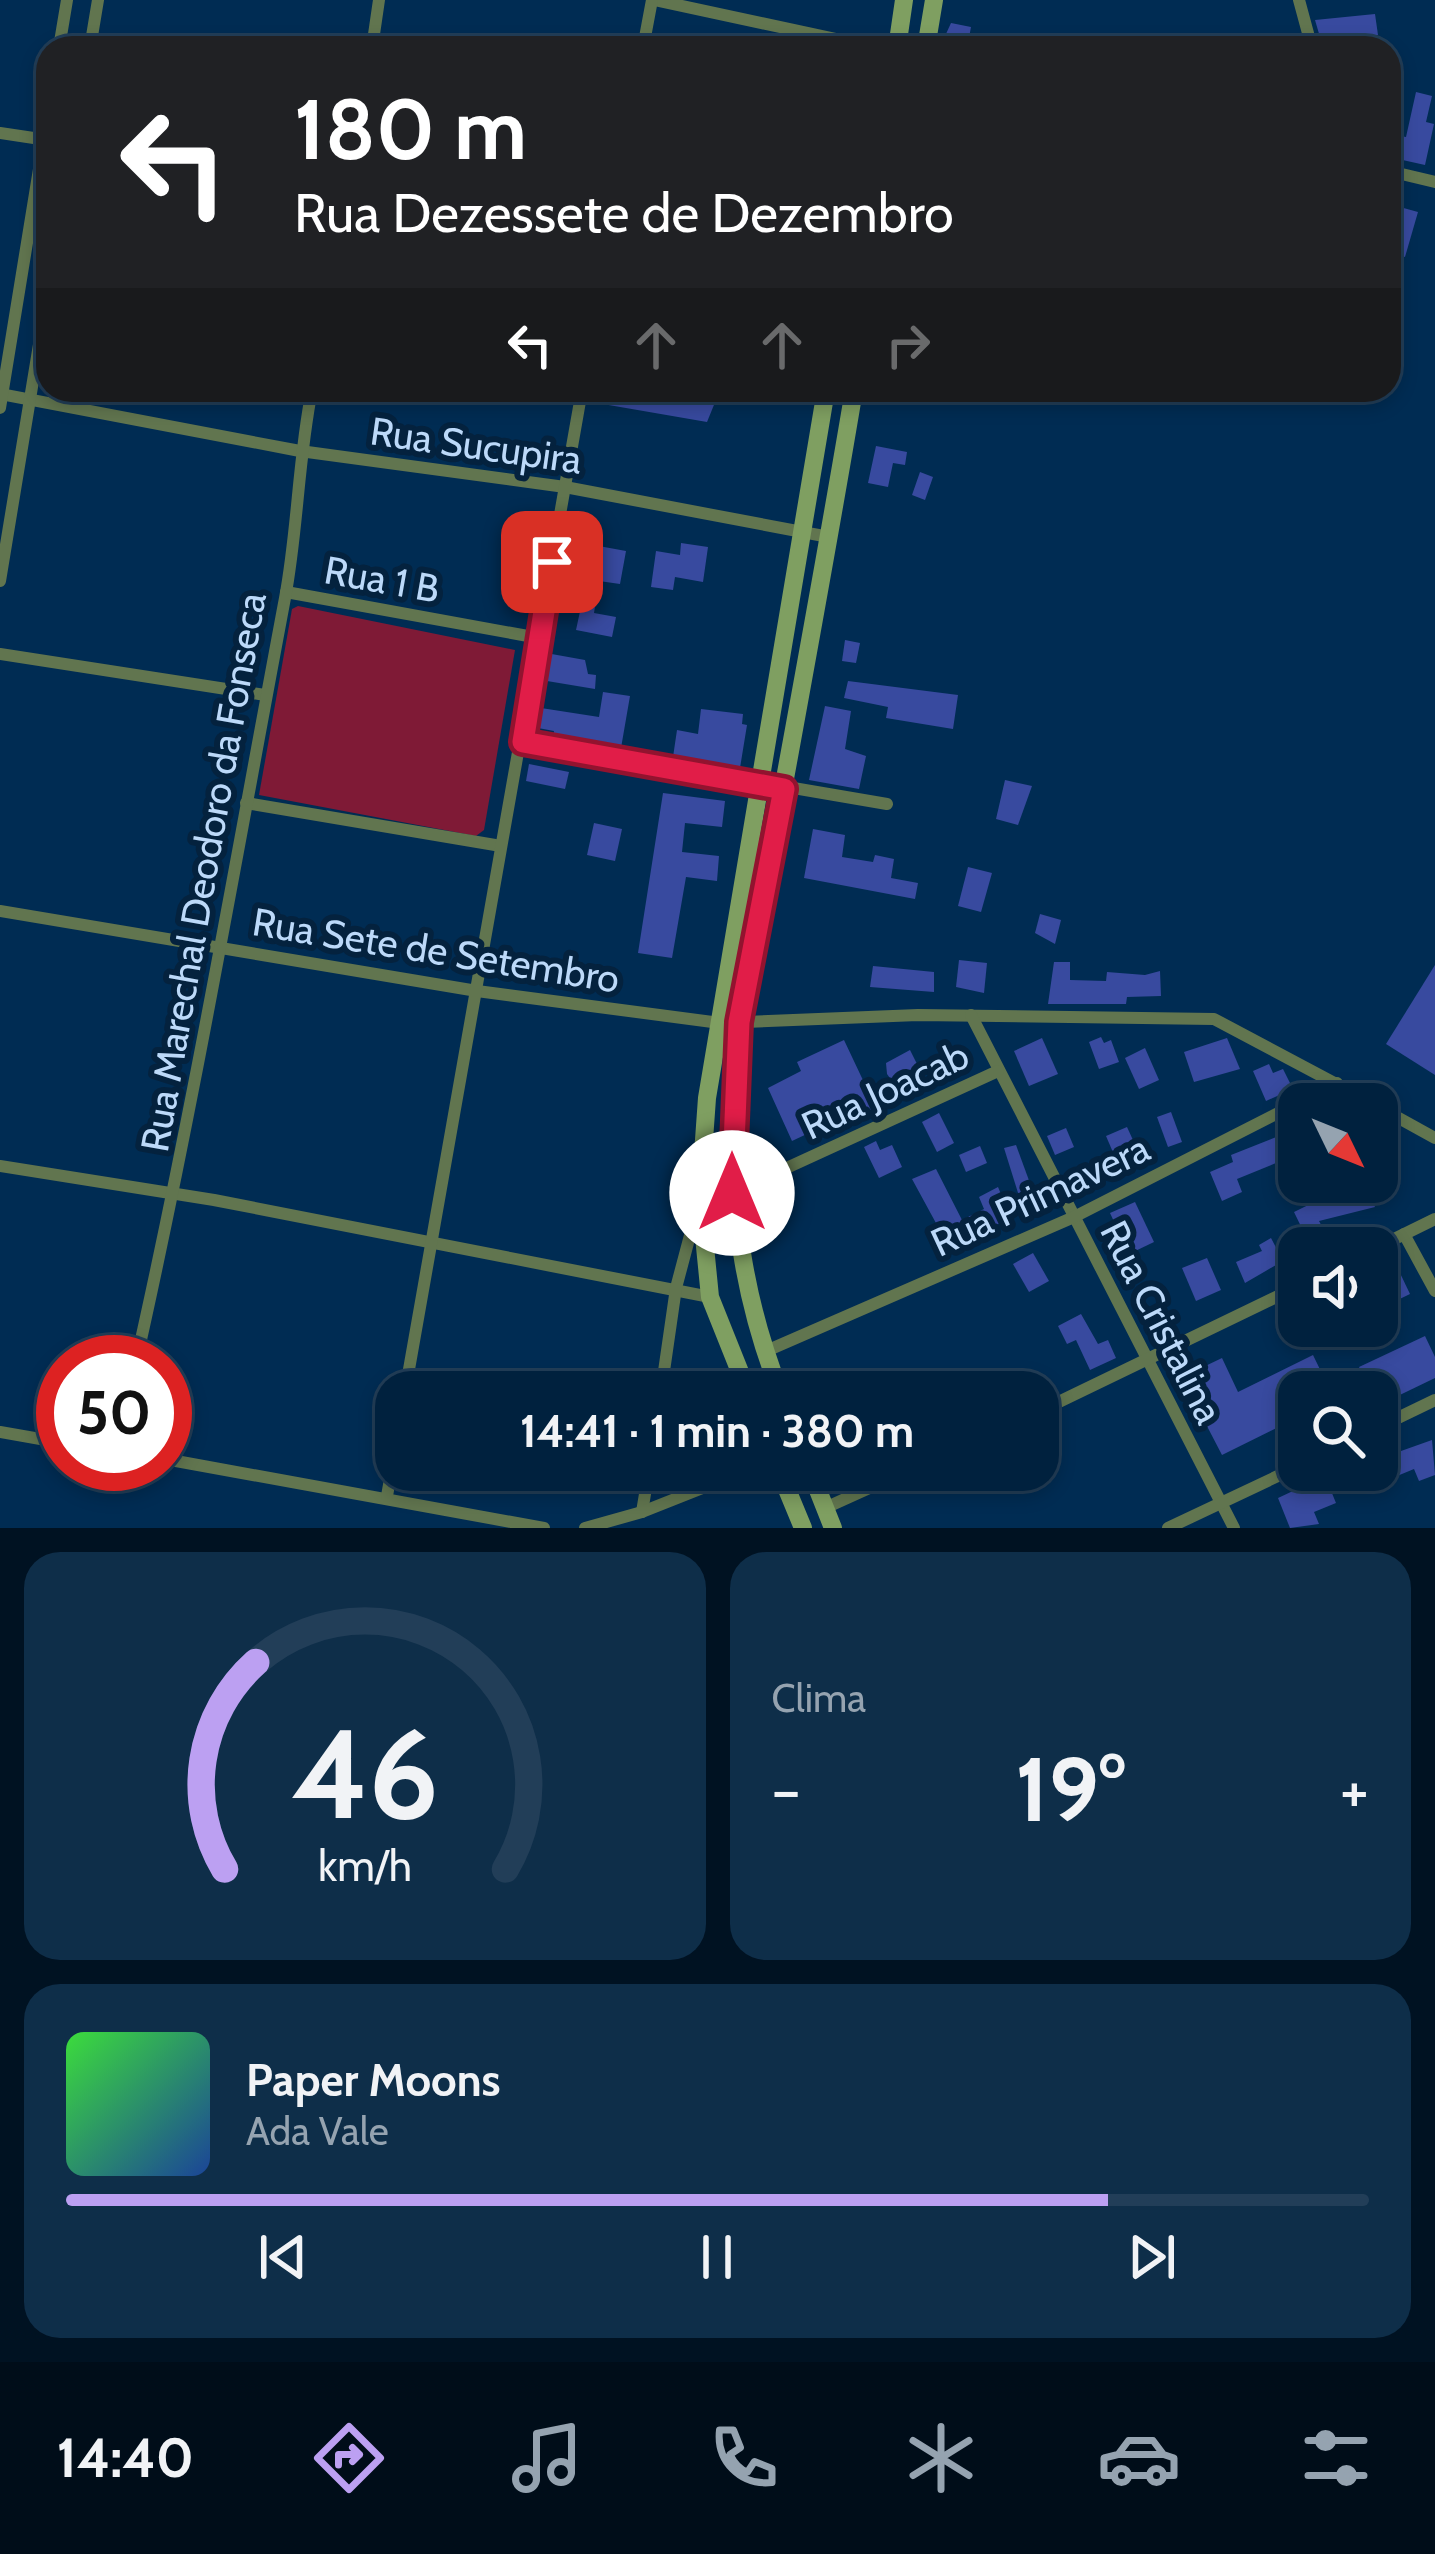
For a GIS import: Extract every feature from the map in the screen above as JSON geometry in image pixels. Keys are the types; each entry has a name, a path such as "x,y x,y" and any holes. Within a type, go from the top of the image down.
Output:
{"main road":[{"path":"899,36 904,0"},
{"path":"928,36 934,0"},
{"path":"740,1371 710,1297 700,1196 824,402"},
{"path":"772,1371 732,1193 730,1023 784,789 852,402"},
{"path":"788,1491 803,1528"},
{"path":"818,1491 833,1528"}],"street":[{"path":"61,36 67,0"},
{"path":"92,36 98,0"},
{"path":"374,36 379,0"},
{"path":"646,36 653,0 822,36"},
{"path":"1299,0 1309,36"},
{"path":"0,133 36,138"},
{"path":"1401,174 1435,182"},
{"path":"1,398 36,197"},
{"path":"0,581 36,361"},
{"name":"Rua Sucupira","path":"1,398 300,451 566,487 829,537"},
{"name":"Rua Marechal Deodoro da Fonseca","path":"142,1335 174,1192 286,592 310,402"},
{"path":"409,1371 580,402"},
{"name":"Rua 1 B","path":"286,592 539,638"},
{"path":"0,654 266,695"},
{"path":"523,742 887,804"},
{"path":"245,803 501,846"},
{"name":"Rua Sete de Setembro","path":"0,911 477,991 730,1023 971,1015 1214,1019 1335,1083"},
{"name":"Rua Cristalina","path":"971,1015 1234,1528"},
{"name":"Rua Joacab","path":"732,1193 998,1071"},
{"name":"Rua Primavera","path":"764,1352 1074,1217 1278,1114"},
{"name":"Rua Sete de Setembro","path":"1398,1117 1435,1138"},
{"path":"0,1166 174,1192 710,1297"},
{"path":"664,1371 676,1288 700,1196"},
{"path":"1398,1237 1435,1219"},
{"path":"1404,1234 1435,1291"},
{"path":"1059,1403 1278,1297"},
{"path":"1398,1418 1435,1400"},
{"path":"0,1432 36,1438"},
{"path":"192,1464 544,1528"},
{"path":"1168,1528 1278,1476"},
{"path":"387,1496 388,1491"},
{"path":"642,1512 646,1491"},
{"path":"585,1528 695,1491"},
{"path":"825,1508 863,1491"}],"shaded area":[{"path":"298,606 515,650 484,830 476,836 259,795 292,609"}],"building":[{"path":"1375,14 1378,35 1320,36 1315,20"},
{"path":"951,23 971,27 969,36 945,36"},
{"path":"1416,92 1432,96 1426,122 1434,124 1425,165 1401,160 1401,136 1406,137"},
{"path":"1401,207 1418,212 1405,257 1401,256"},
{"path":"597,402 715,402 707,422"},
{"path":"876,446 907,452 905,465 893,463 888,487 868,483"},
{"path":"920,472 933,477 925,500 912,495"},
{"path":"566,540 626,551 620,584 599,581 594,613 616,617 612,637 576,630 582,602 556,598"},
{"path":"681,543 708,547 703,582 675,577 673,590 651,587 656,551 680,555"},
{"path":"845,640 860,643 856,663 842,661"},
{"path":"546,653 585,660 588,674 596,675 595,689 541,680"},
{"path":"848,681 958,695 953,729 886,718 888,707 844,698"},
{"path":"603,692 630,696 621,748 553,736 554,731 538,728 541,708 599,717"},
{"path":"825,706 851,711 845,749 866,756 859,789 809,780"},
{"path":"701,709 743,714 742,724 747,725 740,768 673,757 677,730 698,734"},
{"path":"529,764 569,772 565,789 526,781"},
{"path":"1005,780 1032,786 1018,825 996,819"},
{"path":"663,793 725,801 722,827 685,823 682,852 719,856 717,881 686,877 672,958 638,953"},
{"path":"594,823 622,829 615,861 587,855"},
{"path":"813,829 845,835 842,857 873,862 875,855 894,859 891,878 918,883 915,899 804,878"},
{"path":"968,867 992,873 981,912 958,906"},
{"path":"1040,914 1061,920 1055,944 1035,933"},
{"path":"959,960 987,963 984,993 956,987"},
{"path":"1054,962 1070,962 1070,980 1106,981 1107,972 1145,975 1160,971 1161,996 1127,997 1126,1004 1048,1004"},
{"path":"1435,965 1435,1075 1386,1044"},
{"path":"873,966 934,972 934,992 870,987"},
{"path":"1101,1037 1104,1043 1111,1040 1119,1062 1099,1069 1089,1042"},
{"path":"1042,1038 1058,1074 1029,1086 1014,1051"},
{"path":"1227,1038 1240,1069 1194,1082 1184,1052"},
{"path":"844,1040 878,1112 830,1134 826,1125 792,1141 768,1088 801,1071 797,1062"},
{"path":"1145,1048 1159,1080 1139,1089 1125,1058"},
{"path":"910,1050 927,1084 903,1096 887,1074 886,1063"},
{"path":"1269,1064 1273,1073 1283,1069 1290,1083 1278,1083 1278,1096 1266,1101 1253,1071"},
{"path":"1171,1112 1182,1142 1168,1147 1157,1117"},
{"path":"939,1113 954,1143 937,1152 922,1122"},
{"path":"1127,1127 1143,1162 1121,1171 1106,1136"},
{"path":"1066,1128 1074,1147 1055,1155 1047,1136"},
{"path":"1278,1136 1278,1169 1276,1163 1237,1179 1242,1192 1222,1201 1210,1172 1233,1162 1231,1155"},
{"path":"876,1141 880,1150 892,1145 902,1167 879,1178 864,1147"},
{"path":"1016,1145 1038,1205 1024,1212 1004,1148"},
{"path":"980,1146 987,1163 966,1172 959,1155"},
{"path":"936,1169 962,1220 984,1209 979,1197 998,1187 1011,1218 949,1247 912,1179"},
{"path":"1135,1202 1154,1242 1129,1254 1110,1213"},
{"path":"1312,1203 1373,1203 1375,1207 1319,1221 1322,1227 1301,1227 1294,1212"},
{"path":"1271,1238 1278,1264 1245,1283 1236,1262 1262,1251 1259,1245"},
{"path":"1033,1253 1049,1281 1029,1292 1013,1264"},
{"path":"1207,1258 1221,1290 1196,1301 1182,1268"},
{"path":"1398,1272 1410,1294 1398,1300"},
{"path":"1081,1314 1098,1344 1108,1340 1116,1358 1090,1370 1076,1340 1067,1344 1058,1326"},
{"path":"1425,1336 1435,1357 1435,1378 1398,1396 1398,1371 1361,1371 1359,1367"},
{"path":"1313,1355 1321,1371 1281,1371"},
{"path":"1222,1358 1238,1392 1278,1372 1278,1427 1222,1455 1196,1405 1188,1409 1174,1381"},
{"path":"1432,1440 1435,1475 1419,1481 1414,1469 1398,1476 1398,1443 1401,1451"},
{"path":"1293,1491 1331,1491 1336,1503 1314,1512 1319,1524 1290,1528 1278,1498"}],"route":[{"path":"552,562 523,742 784,789 739,1022 730,1149 732,1193"}]}
